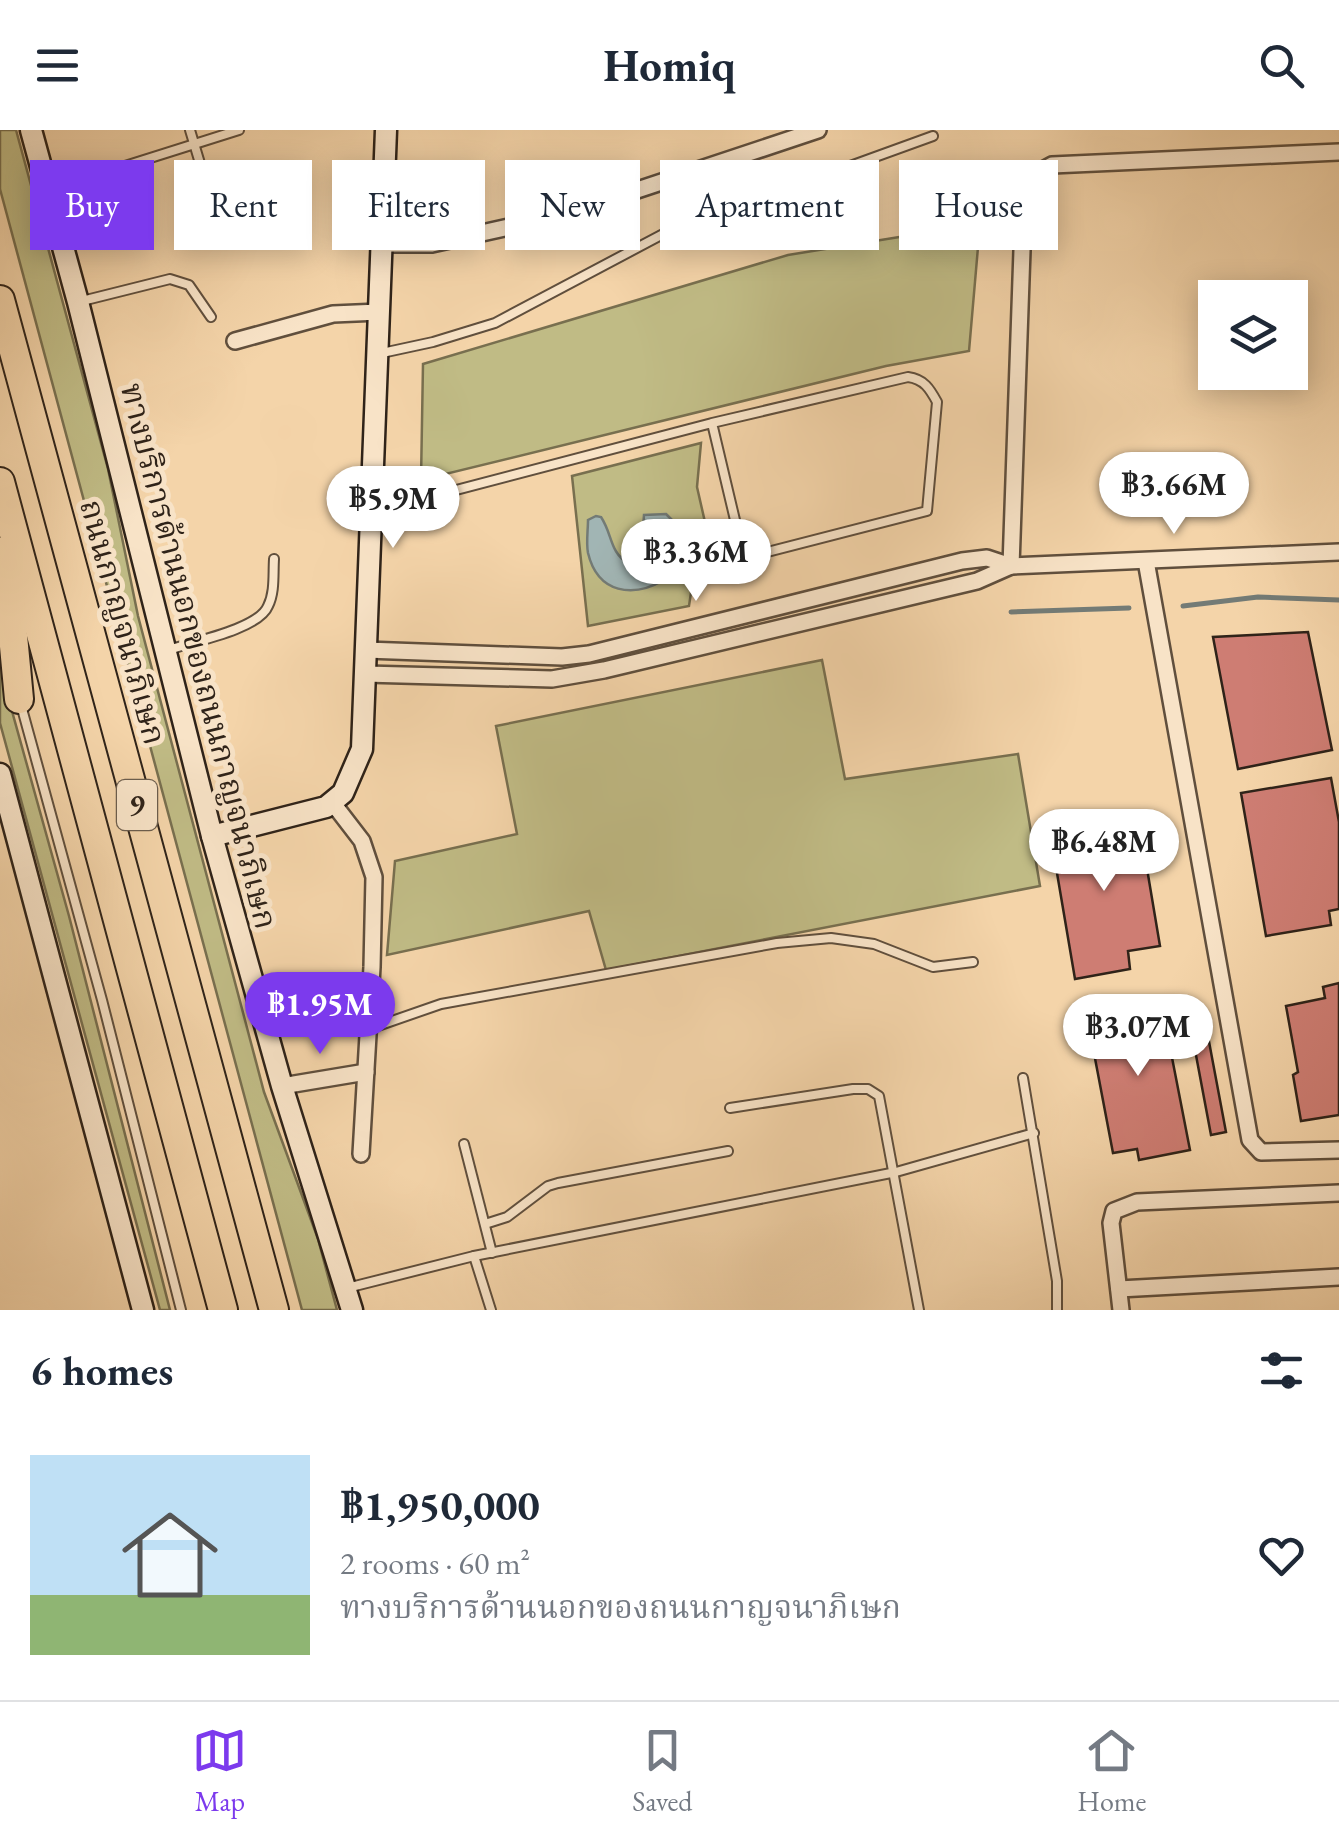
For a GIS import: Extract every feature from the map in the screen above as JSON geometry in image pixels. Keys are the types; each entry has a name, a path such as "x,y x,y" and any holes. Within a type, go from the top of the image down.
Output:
{"highway":[{"name":"ถนนกาญจนาภิเษก","path":"0,300 274,1310"},
{"name":"9","path":"0,482 223,1310"},
{"path":"0,501 19,699"}],"main road":[{"name":"ทางบริการด้านนอกของถนนกาญจนาภิเษก","path":"31,130 40,160"},
{"path":"385,160 386,130"},
{"name":"ทางบริการด้านนอกของถนนกาญจนาภิเษก","path":"64,250 212,836 282,1086 352,1310"},
{"path":"212,836 305,816 332,802 343,793 362,749 382,250"},
{"path":"0,774 7,825 142,1310"}],"street":[{"path":"485,232 559,216 818,130"},
{"path":"1011,566 1024,193 1032,176 1052,166 1339,152"},
{"path":"236,341 333,314 379,312"},
{"path":"366,650 562,657 588,654 987,558 1011,566 1339,552"},
{"path":"1146,561 1250,1140 1261,1152 1339,1150"},
{"path":"365,674 552,679 977,581 1011,566"},
{"path":"501,654 501,678"},
{"path":"332,802 362,840 374,878 361,1154"},
{"path":"282,1086 366,1072"},
{"path":"1121,1310 1112,1223 1114,1210 1123,1205 1339,1193"},
{"path":"1118,1289 1339,1277"}],"lane":[{"path":"190,130 199,160"},
{"path":"148,160 239,130"},
{"path":"378,354 495,322 665,234 934,136"},
{"path":"78,302 170,279 189,284 211,317"},
{"path":"370,512 712,423 908,377 918,378 937,402 927,510 744,558 712,423"},
{"path":"164,651 248,625 267,611 273,589 274,559"},
{"path":"0,629 102,1000 181,1310"},
{"path":"369,1029 442,1004 777,943 830,938 874,944 932,967 973,962"},
{"path":"1023,1078 1057,1281 1057,1310"},
{"path":"730,1108 868,1089 879,1096 920,1310"},
{"path":"346,1288 474,1256 896,1172 1034,1134"},
{"path":"464,1144 492,1253"},
{"path":"485,1224 527,1205 548,1186 728,1151"},
{"path":"474,1256 491,1310"}],"shaded area":[{"path":"0,130 16,130 30,182 30,250 49,250 108,469 138,616 264,1092 318,1239 337,1310 302,1310 0,189"},
{"path":"899,237 899,250 978,250 969,351 886,366 421,480 423,364 788,255 819,250 879,250 879,240"},
{"path":"701,443 697,487 712,553 696,559 689,606 588,626 572,476"},
{"path":"666,514 676,524 664,580 629,590 618,589 600,577 588,553 588,520 601,517 615,549 629,564 641,556 644,515"},
{"path":"822,660 845,779 1018,754 1040,886 606,970 589,911 387,955 395,861 517,834 496,726"},
{"path":"0,668 69,916 170,1310 160,1310 0,723"}],"building":[{"path":"1308,632 1332,750 1238,769 1213,637"},
{"path":"1331,778 1339,822 1339,909 1329,911 1331,925 1266,936 1241,793"},
{"path":"1111,816 1113,825 1139,821 1160,946 1128,951 1130,969 1075,979 1049,826"},
{"path":"1339,983 1339,1115 1301,1121 1293,1075 1298,1072 1286,1006 1325,998 1323,987"},
{"path":"1160,996 1190,1150 1139,1160 1137,1149 1113,1153 1086,1011"},
{"path":"1204,1015 1226,1132 1211,1135 1189,1018"}],"waterway":[{"path":"1183,606 1258,597 1339,600"},
{"path":"1011,612 1129,608"}]}
